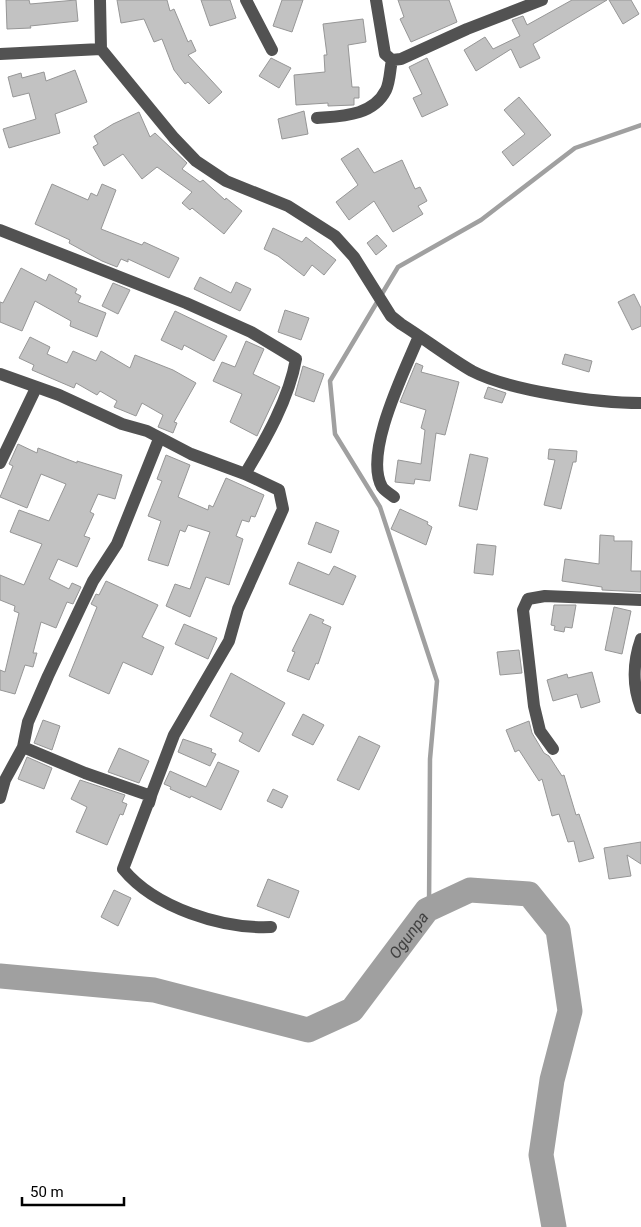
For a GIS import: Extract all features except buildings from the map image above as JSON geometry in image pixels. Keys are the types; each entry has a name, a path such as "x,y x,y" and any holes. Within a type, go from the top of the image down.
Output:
{"street":[{"path":"100,0 101,49 174,138 196,161 226,181 288,206 335,236 354,258 391,316 473,371 500,382 616,403 641,403"},
{"path":"246,0 272,50"},
{"path":"376,0 385,54 392,60 401,59 542,0"},
{"path":"0,54 101,49"},
{"path":"317,118 356,115 374,104 386,90 392,60"},
{"path":"0,230 164,293 251,332 296,359 294,374 284,398 263,444 245,474"},
{"path":"394,497 383,488 378,475 377,456 386,418 419,336"},
{"path":"0,374 59,395 122,424 148,432 159,439 279,490 283,509 256,573 238,609 229,640 174,735 123,870"},
{"path":"0,463 36,388"},
{"path":"0,798 2,781 23,747 28,722 48,676 92,581 117,544 159,439"},
{"path":"553,749 540,731 534,706 523,610 528,599 545,596 641,600"},
{"path":"641,639 634,657 636,694 641,708"},
{"path":"23,747 84,773 151,796 123,870"},
{"path":"123,870 134,883 162,901 208,918 246,928 271,927"}],"waterway":[{"path":"429,910 430,759 437,681 380,507 335,434 330,381 398,267 481,220 575,148 641,125"},
{"name":"Ogunpa","path":"0,976 154,990 308,1030 352,1010 427,910 470,890 529,894 558,930 570,1011 552,1080 541,1155 554,1227"}]}
